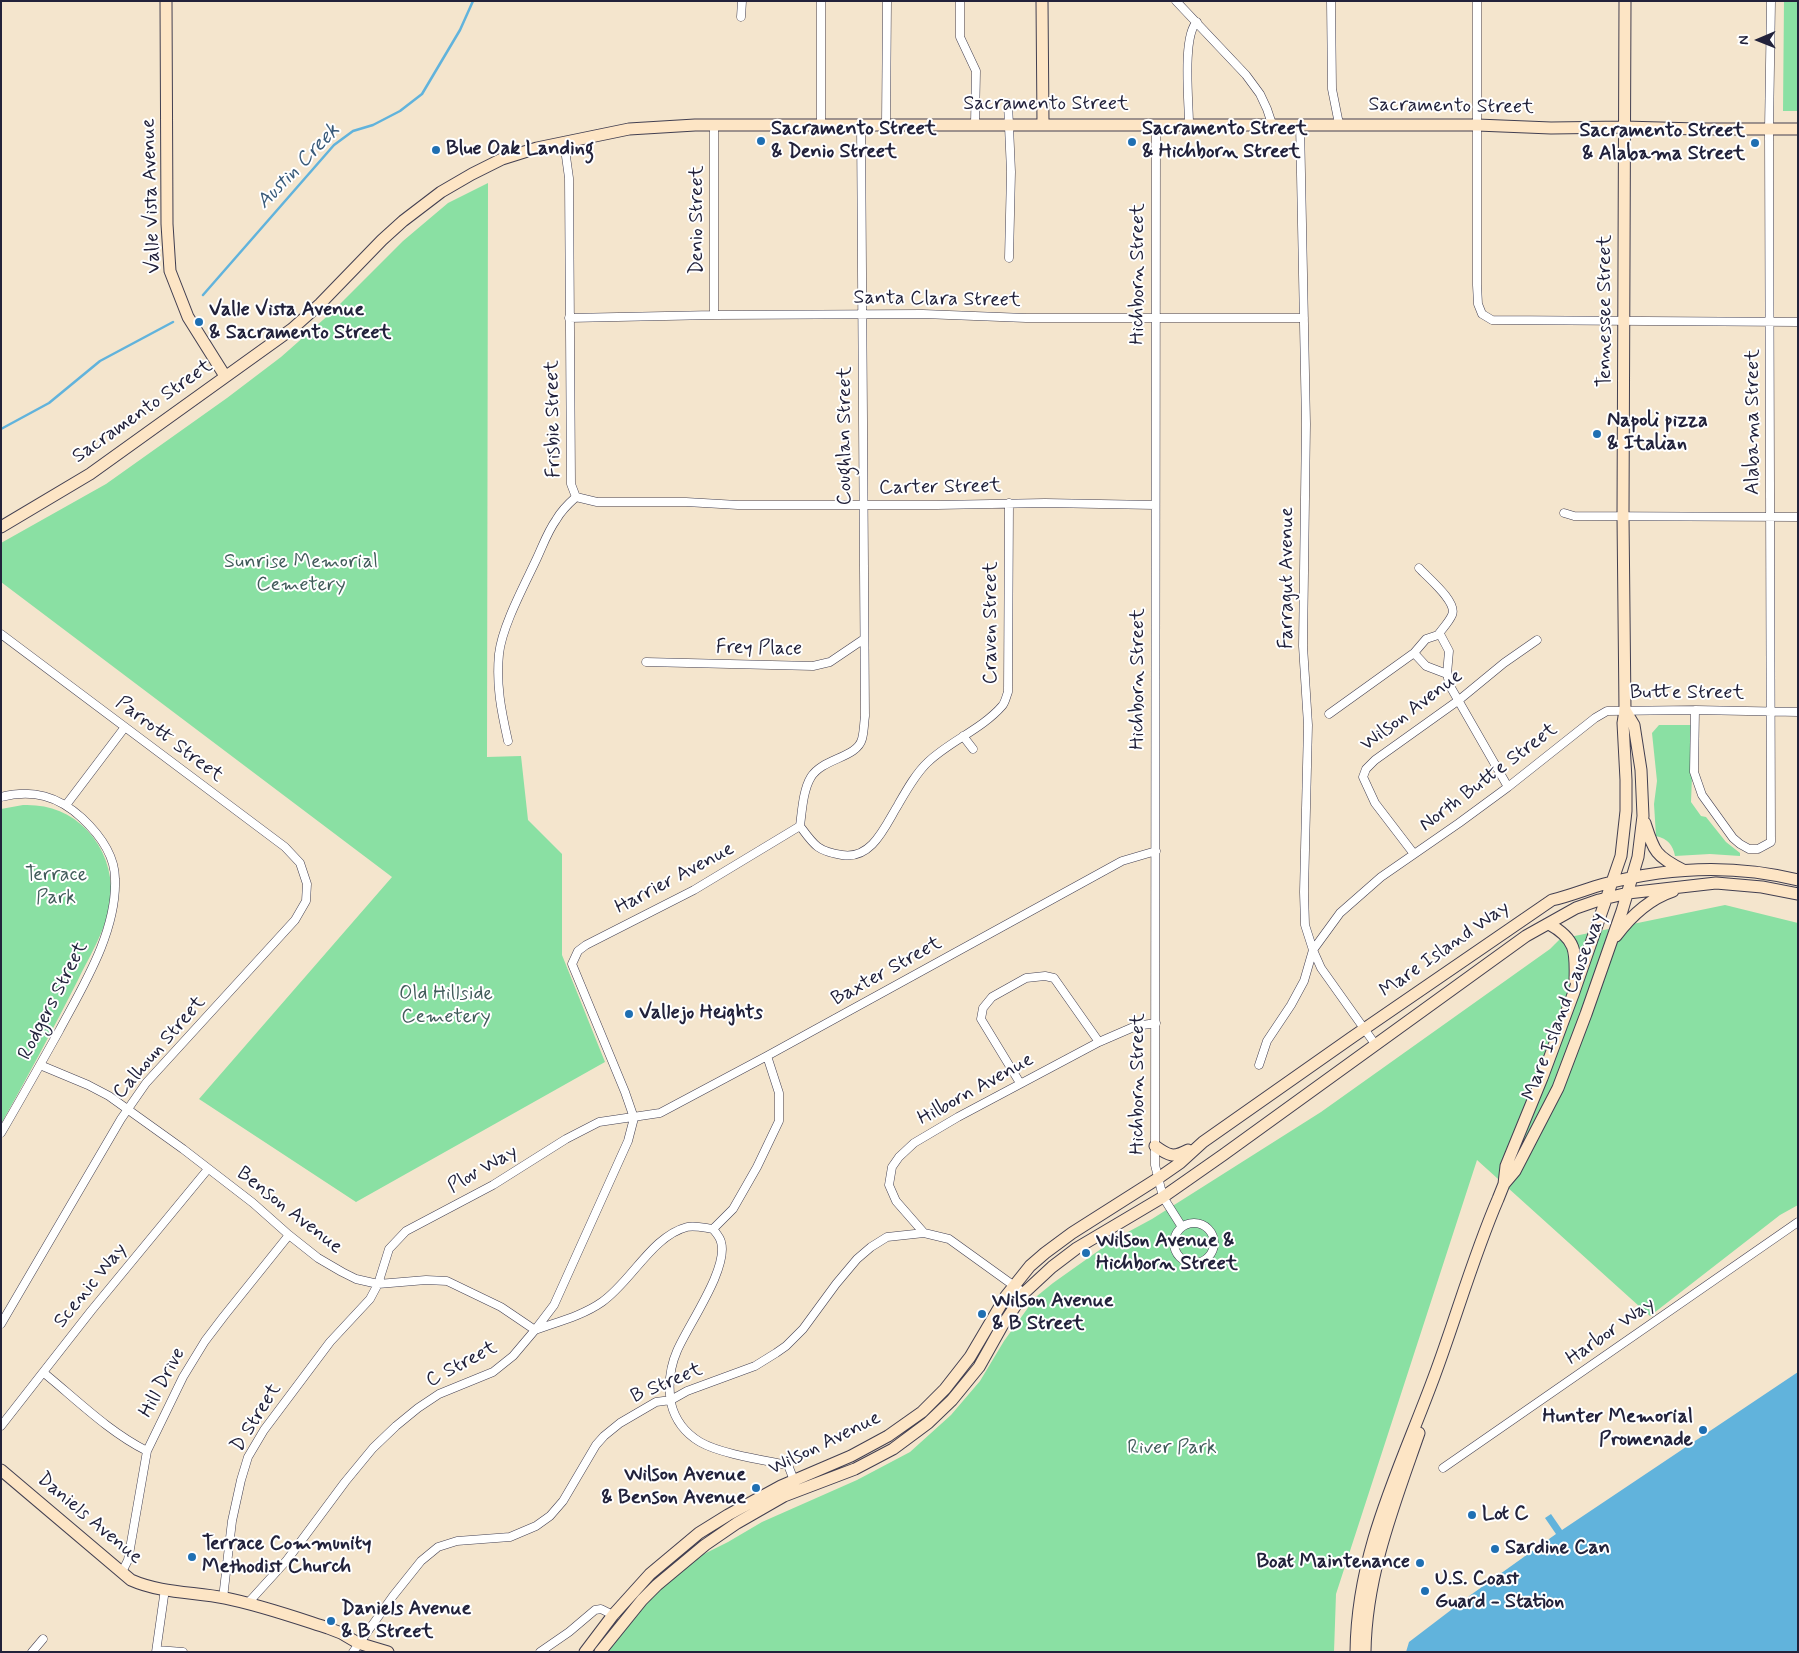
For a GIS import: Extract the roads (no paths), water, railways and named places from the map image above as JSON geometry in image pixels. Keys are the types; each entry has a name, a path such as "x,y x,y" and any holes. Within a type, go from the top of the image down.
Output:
{"main road":[{"name":"Valle Vista Avenue","path":"166,1 167,224 170,271 188,317 225,376"},
{"path":"1042,1 1042,124"},
{"name":"Tennessee Street","path":"1608,897 1621,856 1626,811 1622,723 1625,710 1623,516 1625,322 1624,1"},
{"name":"Sacramento Street","path":"1,527 90,474 292,329 320,304 382,240 441,192 502,159 564,142 629,129 714,125 1334,124 1477,125 1551,128 1798,129"},
{"name":"Tennessee Street","path":"1625,710 1634,726 1642,770 1642,816 1638,858 1628,893"},
{"path":"1642,816 1656,852 1661,858 1683,870"},
{"name":"Mare Island Way","path":"1157,1179 1180,1163 1203,1142 1552,900 1612,882 1683,870 1716,868 1756,871 1798,880"},
{"name":"Mare Island Way","path":"1163,1197 1513,945 1576,908 1608,897 1628,893 1716,883 1762,886 1798,894"},
{"path":"1608,948 1627,923 1640,910 1662,896 1690,886"},
{"name":"Mare Island Causeway","path":"1504,1184 1515,1171 1558,1088 1628,893"},
{"name":"Mare Island Causeway","path":"1356,1652 1360,1600 1367,1560 1396,1473 1434,1378 1492,1212 1504,1184 1506,1166 1542,1078 1608,897"},
{"path":"1550,924 1570,938 1576,964 1574,992"},
{"path":"1155,1146 1168,1154 1177,1156 1203,1142"},
{"name":"Wilson Avenue","path":"600,1652 642,1600 681,1565 736,1523 784,1496 796,1486 888,1436 922,1412 945,1389 970,1357 1014,1285 1030,1266 1072,1233 1157,1179"},
{"name":"Wilson Avenue","path":"585,1652 613,1615 650,1574 699,1533 753,1501 855,1469 893,1449 928,1424 952,1400 979,1367 1002,1326 1024,1293 1038,1279 1077,1248 1163,1197"},
{"name":"Mare Island Causeway","path":"1365,1652 1369,1602 1376,1562 1420,1430 1434,1378"},
{"name":"Daniels Avenue","path":"1,1470 131,1580 165,1589 248,1603 341,1633 355,1648 388,1652"}],"street":[{"path":"741,17 742,1"},
{"path":"820,1 821,124"},
{"path":"886,124 887,1"},
{"path":"960,1 960,37 976,71 975,124"},
{"path":"1176,1 1246,75 1268,109 1272,124"},
{"path":"1331,1 1334,124"},
{"path":"1477,1 1478,304 1482,314 1492,320 1798,322"},
{"name":"Alabama Street","path":"1695,710 1694,772 1702,795 1733,838 1740,844 1749,849 1758,849 1772,842 1769,129 1771,1"},
{"path":"1189,124 1188,43 1196,22"},
{"path":"1008,102 1011,172 1008,258"},
{"name":"Coughlan Street","path":"800,826 810,778 818,768 848,754 858,747 862,740 865,716 861,124"},
{"name":"Hichborn Street","path":"1156,124 1155,1146 1157,1179 1163,1197 1182,1227"},
{"name":"Farragut Avenue","path":"1300,124 1306,424 1303,646 1308,725 1305,925 1313,950 1322,968 1376,1044"},
{"name":"Denio Street","path":"714,125 714,315"},
{"name":"Frisbie Street","path":"508,741 499,702 499,652 515,605 554,521 576,497 571,484 569,178 564,142"},
{"name":"Santa Clara Street","path":"569,318 861,314 1304,318"},
{"name":"Carter Street","path":"576,497 597,502 863,506 1009,503 1155,505"},
{"name":"Craven Street","path":"800,826 812,842 825,853 846,856 864,850 877,840 927,763 1002,705 1008,692 1009,503"},
{"path":"1564,513 1574,516 1798,517"},
{"path":"1329,714 1414,653 1426,639 1438,635 1452,614 1453,606 1448,598 1419,568"},
{"name":"Parrott Street","path":"1,634 285,848 300,863 306,882"},
{"path":"1438,635 1441,636 1450,651 1448,674 1450,686 1508,787"},
{"name":"Frey Place","path":"646,662 813,666 830,662 864,639"},
{"name":"Wilson Avenue","path":"1414,854 1374,803 1363,777 1366,769 1375,760 1459,700 1504,663 1537,640"},
{"path":"1414,653 1426,666 1448,674"},
{"name":"Butte Street","path":"1582,727 1607,711 1798,712"},
{"path":"66,805 125,727"},
{"name":"North Butte Street","path":"1414,854 1508,787 1582,727"},
{"path":"963,736 973,749"},
{"name":"Rodgers Street","path":"1,797 23,794 43,795 66,805 91,826 108,849 116,878 111,915 98,954 84,985 1,1133"},
{"name":"Harrier Avenue","path":"634,1118 572,964 578,950 694,890 800,826"},
{"name":"Baxter Street","path":"634,1118 660,1113 1122,861 1156,852"},
{"path":"1259,1065 1267,1041 1291,1006 1304,981 1313,950 1340,913 1381,877 1414,854"},
{"name":"Calhoun Street","path":"1,1324 127,1110 146,1083 295,920 306,902 306,882"},
{"path":"1020,1083 981,1018 983,1008 992,997 1026,978 1045,976 1054,978 1099,1042"},
{"name":"Hilborn Avenue","path":"924,1233 896,1202 889,1185 892,1167 899,1157 914,1143 1020,1083 1099,1042 1136,1026 1156,1024"},
{"path":"713,1229 733,1209 757,1167 779,1122 779,1093 767,1056"},
{"name":"Benson Avenue","path":"40,1065 109,1096 253,1203 289,1236 318,1258 342,1272 356,1279 378,1284 426,1280 447,1282 501,1307 535,1330"},
{"name":"Plov Way","path":"378,1284 389,1249 406,1231 493,1185 590,1126 599,1122 634,1118"},
{"name":"C Street","path":"248,1603 287,1560 345,1482 373,1448 396,1426 439,1394 493,1372 513,1356 535,1330 554,1305 628,1141 634,1118"},
{"name":"Scenic Way","path":"1,1426 91,1311 208,1169"},
{"name":"Harbor Way","path":"1442,1468 1798,1222"},
{"path":"1194,1223 1207,1227 1212,1232 1215,1241 1214,1250 1204,1262 1188,1263 1180,1258 1174,1246 1176,1234 1182,1227 1194,1223"},
{"path":"535,1330 588,1310 601,1303 618,1290 647,1256 668,1236 687,1227 697,1226 713,1229 722,1244 719,1268 677,1351 670,1378 674,1415 687,1433 711,1447 788,1465 796,1486"},
{"name":"B Street","path":"355,1648 421,1561 438,1547 457,1541 510,1536 536,1526 550,1516 563,1502 596,1445 604,1436 620,1423 656,1402 671,1400 687,1391 755,1366 776,1353 803,1329 836,1284 858,1259 871,1247 887,1238 924,1233 949,1239 1024,1293"},
{"name":"Hill Drive","path":"122,1572 128,1560 148,1451 183,1377 205,1341 289,1236"},
{"name":"D Street","path":"224,1598 232,1521 248,1457 264,1430 325,1349 370,1299 378,1284"},
{"path":"44,1373 114,1431 128,1441 148,1451"},
{"path":"165,1589 157,1651 183,1652"},
{"path":"540,1652 596,1610 601,1609 613,1615"},
{"path":"32,1652 43,1639"},
{"path":"355,1648 368,1652"}],"water":[{"path":"1798,1372 1798,1652 1406,1652 1409,1642 1556,1534 1545,1518 1551,1514 1562,1530"}],"waterway":[{"name":"Austin Creek","path":"203,295 334,145 353,131 373,125 400,111 422,94 460,30 473,1"},
{"name":"Austin Creek","path":"1,429 49,403 100,361 173,322"}],"place":[{"name":"Sacramento Street & Denio Street","path":"761,141"},
{"name":"Sacramento Street & Hichborn Street","path":"1132,142"},
{"name":"Sacramento Street & Alabama Street","path":"1755,143"},
{"name":"Blue Oak Landing","path":"436,150"},
{"name":"Valle Vista Avenue & Sacramento Street","path":"199,322"},
{"name":"Napoli pizza & Italian","path":"1597,434"},
{"name":"Vallejo Heights","path":"629,1014"},
{"name":"Wilson Avenue & Hichborn Street","path":"1086,1253"},
{"name":"Wilson Avenue & B Street","path":"982,1314"},
{"name":"Hunter Memorial Promenade","path":"1703,1430"},
{"name":"Wilson Avenue & Benson Avenue","path":"756,1488"},
{"name":"Lot C","path":"1472,1515"},
{"name":"Sardine Can","path":"1495,1549"},
{"name":"Terrace Community Methodist Church","path":"192,1557"},
{"name":"Boat Maintenance","path":"1420,1563"},
{"name":"U.S. Coast Guard - Station","path":"1425,1591"},
{"name":"Daniels Avenue & B Street","path":"331,1621"}],"park label":[{"name":"Sunrise Memorial Cemetery","path":"301,574"},
{"name":"Terrace Park","path":"56,888"},
{"name":"Old Hillside Cemetery","path":"446,1006"},
{"name":"River Park","path":"1172,1449"}]}
